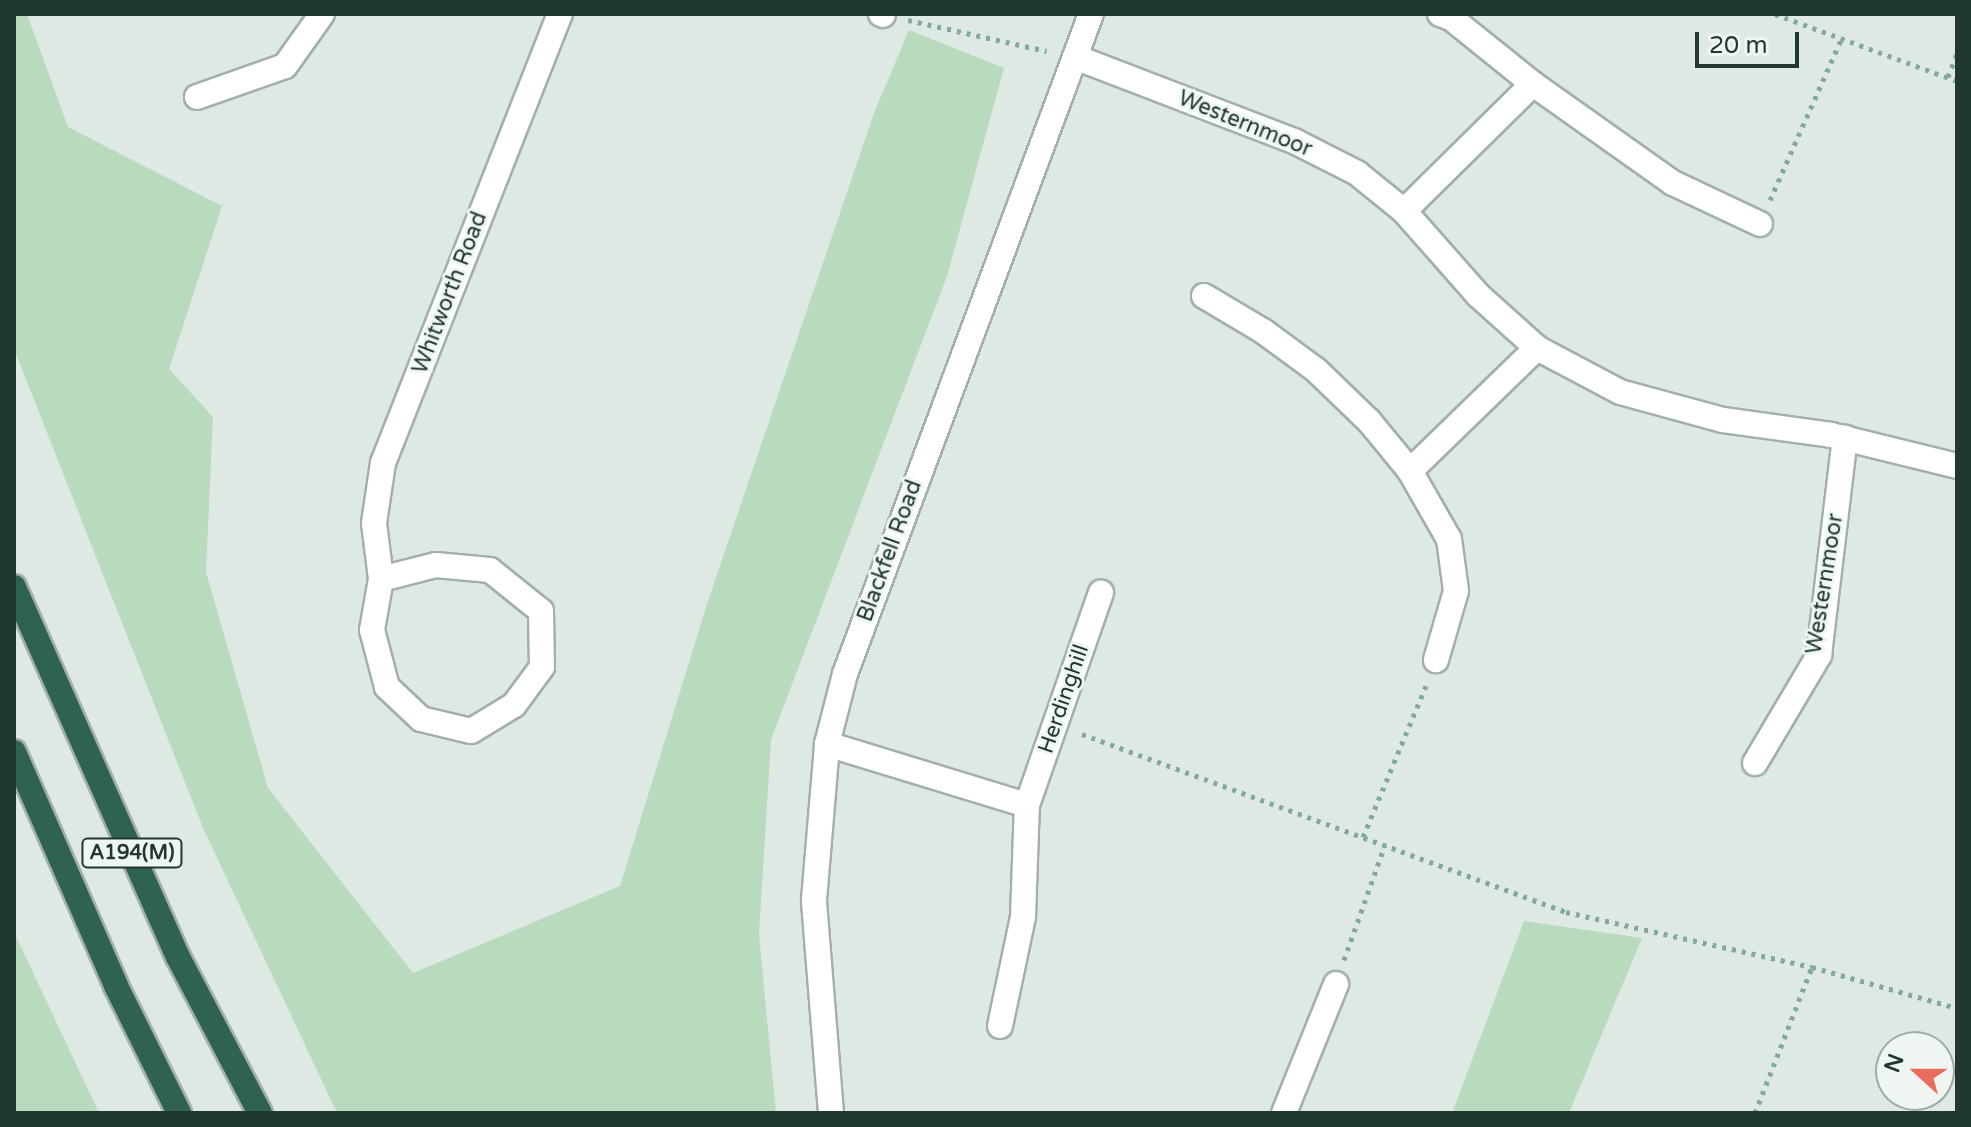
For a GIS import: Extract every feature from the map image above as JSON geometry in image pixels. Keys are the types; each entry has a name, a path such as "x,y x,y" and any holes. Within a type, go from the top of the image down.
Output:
{"highway":[{"name":"A194(M)","path":"14,587 178,957 260,1113"},
{"name":"A194(M)","path":"14,752 116,986 179,1113"}],"street":[{"path":"197,97 285,66 322,14"},
{"name":"Whitworth Road","path":"381,579 436,565 490,570 541,611 542,667 514,705 471,731 421,719 387,687 372,630 381,579 374,523 383,463 560,14"},
{"name":"Blackfell Road","path":"831,1113 814,900 827,744 845,674 1091,14"},
{"path":"1440,14 1451,18 1533,84 1673,183 1760,224"},
{"name":"Westernmoor","path":"1075,57 1294,141 1357,173 1404,211 1478,295 1537,348 1620,392 1723,420 1845,438 1957,466"},
{"path":"1404,211 1533,84"},
{"path":"1204,296 1263,331 1316,370 1369,421 1410,471 1449,539 1456,591 1436,660"},
{"path":"1410,471 1537,348"},
{"name":"Westernmoor","path":"1755,763 1819,655 1845,438"},
{"name":"Herdinghill","path":"1000,1026 1023,917 1027,805 1101,593"},
{"path":"827,744 1027,805"},
{"path":"1284,1113 1336,984"}],"path":[{"path":"882,14 1075,57"},
{"path":"1775,14 1957,81"},
{"path":"1760,224 1841,40"},
{"path":"1948,77 1957,54"},
{"path":"1363,837 1436,660"},
{"path":"1055,724 1566,912 1812,967 1957,1008"},
{"path":"1336,984 1385,845"},
{"path":"1755,1113 1812,967"}],"green space":[{"path":"14,14 27,14 68,127 222,206 169,369 213,417 206,572 268,788 413,973 620,886 708,601 874,113 909,30 1004,68 947,276 771,740 759,935 776,1113 337,1113 203,828 14,349"},
{"path":"1524,921 1642,938 1569,1113 1452,1113"},
{"path":"14,932 99,1113 14,1113"}]}
